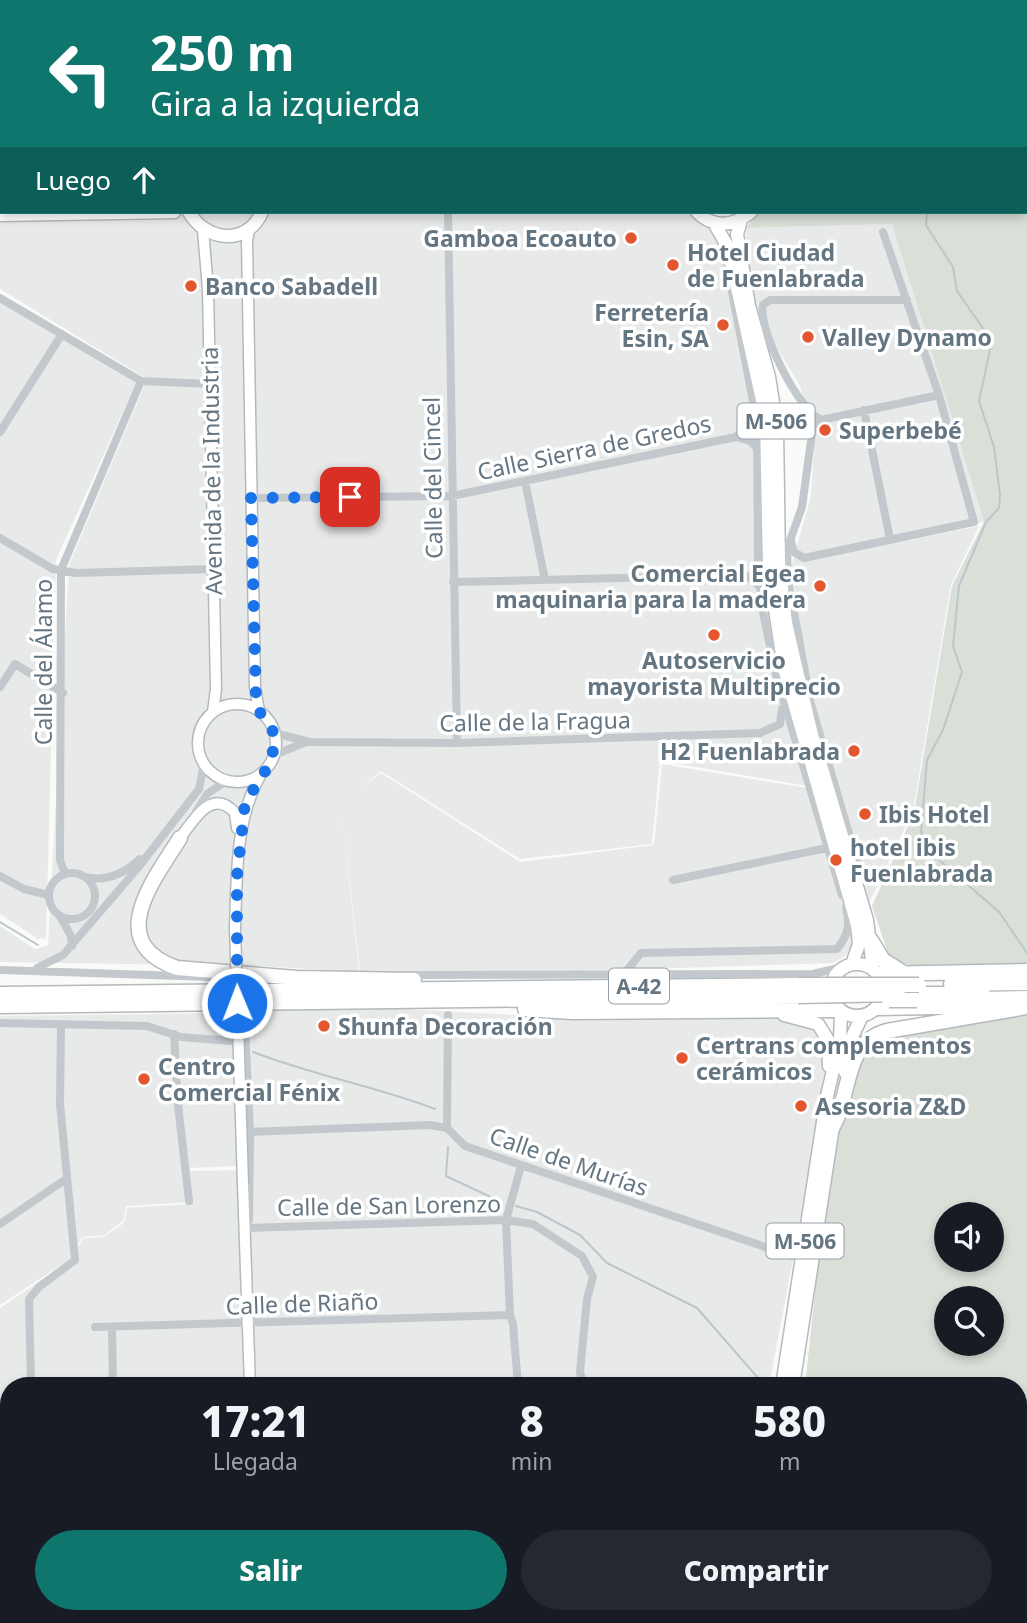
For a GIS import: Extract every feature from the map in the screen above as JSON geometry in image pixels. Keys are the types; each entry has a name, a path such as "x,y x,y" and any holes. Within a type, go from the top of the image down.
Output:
{"highway":[{"path":"180,838 140,906 139,931 149,951 177,968 297,978 355,977 448,983 481,988"},
{"path":"871,940 883,960 902,972"},
{"path":"875,971 1027,971"},
{"name":"A-42","path":"918,993 1027,983"},
{"name":"A-42","path":"0,994 481,988 1027,996"},
{"name":"A-42","path":"0,1006 688,998 799,994"},
{"path":"472,1001 573,1012 840,1011"},
{"path":"877,1008 1027,1007"},
{"path":"832,1128 857,1052 872,1037 887,1031 1027,1007"}],"main road":[{"path":"0,215 58,214"},
{"path":"191,214 204,230 226,237 249,229 263,214"},
{"path":"700,214 718,228"},
{"name":"M-506","path":"746,216 718,228 728,247 766,418 769,571 784,668 859,944 847,965 837,972 830,988 834,1004 840,1011 840,1041 827,1096 783,1377"},
{"name":"M-506","path":"746,216 737,234 769,377 777,427 785,532 780,584 796,676 867,920 875,971 883,991 877,1008"},
{"path":"847,965 875,971"},
{"path":"840,1011 862,1016 877,1008"},
{"path":"753,1010 797,1016 818,1024 828,1040 827,1096"},
{"name":"M-506","path":"794,1377 832,1128 852,1037 862,1016"}],"street":[{"name":"Calle del Cincel","path":"448,214 457,743"},
{"path":"628,969 641,953 838,949 848,936 850,909 827,848 776,675 758,565 758,449 755,412 718,228"},
{"name":"Avenida de la Industria","path":"249,229 251,498 255,687 259,711"},
{"name":"Avenida de la Industria","path":"204,230 214,569 213,712"},
{"path":"785,532 794,552 804,558 974,522 939,395 883,232"},
{"path":"0,298 141,381 209,384"},
{"path":"821,420 800,402 773,349 761,312 763,304 769,300 908,300"},
{"path":"0,432 62,334"},
{"name":"Calle del Álamo","path":"65,874 60,860 63,693 61,570 141,381"},
{"path":"860,871 800,659 788,580 785,532 807,481 808,447 813,426 821,420 939,395"},
{"path":"864,410 890,539"},
{"name":"Calle Sierra de Gredos","path":"736,438 750,424 755,412"},
{"name":"Calle Sierra de Gredos","path":"251,498 452,496 736,438 750,441 758,449"},
{"path":"525,481 545,580"},
{"path":"0,538 41,564 61,570 214,569"},
{"path":"453,582 746,575 758,565"},
{"path":"746,575 761,588"},
{"path":"0,687 15,664 63,693"},
{"name":"Calle de la Fragua","path":"274,755 292,746 310,742 457,743 760,733 773,730 780,724 783,714 776,675"},
{"path":"245,803 230,781 216,776 204,764 198,746 200,731 213,712 236,704 259,711 274,733 274,755 245,803 235,926 239,1131 247,1248 250,1377"},
{"name":"Calle de la Fragua","path":"274,733 310,742"},
{"path":"30,970 54,962 72,946 199,789 204,764"},
{"path":"180,838 207,794 230,781 253,779 261,774"},
{"path":"180,838 209,804 223,802 239,820 235,849 237,876"},
{"path":"72,946 71,936 50,903 49,895 57,878 65,874 95,880 115,875 132,866 154,844"},
{"path":"673,880 827,848"},
{"path":"0,876 24,889 49,895"},
{"path":"60,916 69,919 88,912 94,894 85,877"},
{"path":"355,977 445,974 813,974 847,965"},
{"path":"0,970 297,978"},
{"path":"250,1132 430,1125 447,1128 449,1016"},
{"path":"0,1023 147,1026 174,1034 230,1041 245,1030 250,1132 247,1248"},
{"path":"31,1377 29,1299 38,1287 72,1265 75,1260 60,1104 61,1026"},
{"path":"174,1034 177,1105 189,1201"},
{"name":"Calle de Murías","path":"447,1128 466,1146 792,1256"},
{"path":"516,1377 510,1315 506,1220 521,1166"},
{"path":"0,1223 66,1178"},
{"name":"Calle de San Lorenzo","path":"249,1228 506,1220 533,1224 582,1256 593,1277 587,1298 581,1377"},
{"name":"Calle de Riaño","path":"95,1327 510,1315"},
{"path":"112,1327 113,1377"}],"shaded area":[{"path":"0,214 694,214 715,230 724,251 760,420 813,787 660,761 652,844 520,859 381,771 358,791 381,773 520,862 654,845 662,764 813,789 853,921 851,947 845,956 833,963 384,977 360,972 341,804 359,972 258,966 0,962 0,926 35,949 48,945 69,565 147,379 0,289"},
{"path":"756,214 1027,214 1027,966 909,965 890,959 872,906 914,813 952,586 984,522 892,224 746,228"},
{"path":"892,224 984,522 891,544 979,526 951,585 913,811 869,903 857,847 816,706 798,618 792,564 811,496 815,431 799,384 761,322 745,258 746,228"},
{"path":"0,300 136,383 56,560 46,938 38,939 0,914"},
{"path":"370,1007 607,1020 810,1018 833,1049 771,1377 0,1377 0,1308 71,1260 83,1238 103,1237 124,1223 127,1208 192,1204 190,1182 191,1202 126,1206 123,1221 104,1235 82,1237 70,1259 0,1305 0,1016 233,1013 237,1166 190,1168 190,1171 247,1170 242,1012"},
{"path":"1027,1013 1027,1377 806,1377 823,1216 837,1134 864,1051 880,1038"}],"waterway":[{"path":"927,214 926,225 953,267 957,291 989,337 990,350 979,401 994,447 1000,495 999,508 986,522 959,586 953,646 962,672 943,730 927,760 921,831 925,844 937,858 999,912 1027,953"},
{"path":"0,922 38,945"},
{"path":"253,1052 435,1109"},
{"path":"448,1147 446,1176 495,1199"},
{"path":"516,1206 537,1212 580,1235 607,1263 697,1308 757,1377"}],"place":[{"name":"Gamboa Ecoauto","path":"631,238"},
{"name":"Hotel Ciudad de Fuenlabrada","path":"673,265"},
{"name":"Banco Sabadell","path":"191,286"},
{"name":"Ferretería Esin, SA","path":"723,325"},
{"name":"Valley Dynamo","path":"808,337"},
{"name":"Superbebé","path":"825,430"},
{"name":"Comercial Egea maquinaria para la madera","path":"820,586"},
{"name":"Autoservicio mayorista Multiprecio","path":"714,635"},
{"name":"H2 Fuenlabrada","path":"854,751"},
{"name":"Ibis Hotel","path":"865,814"},
{"name":"hotel ibis Fuenlabrada","path":"836,860"},
{"name":"Shunfa Decoración","path":"324,1026"},
{"name":"Certrans complementos cerámicos","path":"682,1058"},
{"name":"Centro Comercial Fénix","path":"144,1079"},
{"name":"Asesoria Z&D","path":"801,1106"}],"route":[{"path":"237,1003 235,926 245,803 269,765 275,744 274,733 259,711 256,699 251,498 350,497"}]}
